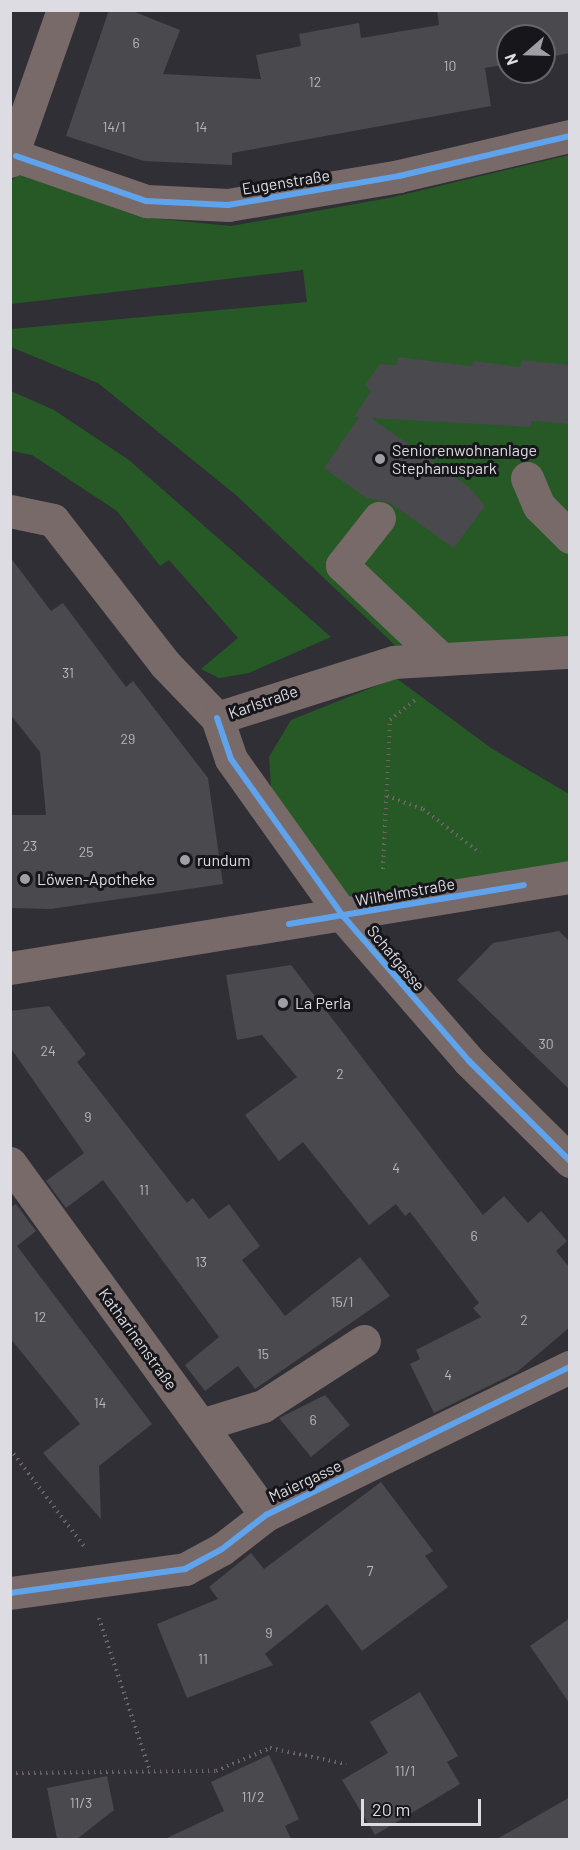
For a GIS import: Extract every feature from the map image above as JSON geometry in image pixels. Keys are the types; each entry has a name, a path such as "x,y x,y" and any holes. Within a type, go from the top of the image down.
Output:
{"street":[{"path":"13,158 63,10"},
{"name":"Eugenstraße","path":"13,158 146,201 228,205 399,176 570,136"},
{"path":"527,478 539,506 570,537"},
{"name":"Karlstraße","path":"10,511 53,520 165,664 217,718 338,675 394,662 570,652"},
{"path":"379,518 342,565 441,659"},
{"name":"Schafgasse","path":"217,718 231,759 343,916 470,1061 570,1161"},
{"name":"Wilhelmstraße","path":"10,968 570,878"},
{"name":"Katharinenstraße","path":"10,1163 266,1515"},
{"path":"201,1425 263,1406 364,1341"},
{"name":"Maiergasse","path":"10,1593 89,1569 185,1569 222,1549 266,1515 570,1367"}],"path":[{"path":"381,909 390,720 419,697"},
{"path":"387,796 423,809 524,885"},
{"path":"10,1449 89,1569 149,1768"},
{"path":"10,1773 149,1768 216,1771 270,1748 346,1764"}],"green space":[{"path":"569,155 569,637 398,648 237,496 98,383 11,347 11,329 307,302 303,270 11,304 10,181 21,174 140,217 231,226 389,198"},
{"path":"11,391 54,410 129,460 331,637 249,673 219,678 201,669 238,638 169,560 160,566 117,511 32,455 11,451"},
{"path":"396,678 491,748 569,794 569,866 348,906 271,787 269,757 291,720"}],"building":[{"path":"109,10 130,10 180,30 163,74 261,79 256,55 301,46 299,34 359,23 361,38 439,25 437,10 570,10 570,53 556,56 556,24 496,24 496,66 485,68 491,106 232,153 232,165 144,161 66,136"},
{"name":"Seniorenwohnanlage Stephanuspark","path":"398,357 471,366 474,361 520,367 522,360 570,365 570,424 532,421 531,427 371,418 469,487 485,506 454,548 390,503 367,498 324,468 359,417 354,417 371,391 365,385 380,364 396,365"},
{"path":"10,557 51,611 63,603 126,687 133,681 208,778 223,884 51,909 10,908 10,815 46,815 40,752 10,714"},
{"path":"559,931 570,942 570,1090 457,980 493,943"},
{"path":"291,965 483,1215 504,1196 528,1223 541,1211 567,1241 556,1251 570,1268 570,1327 517,1372 434,1413 410,1364 420,1359 416,1350 481,1317 473,1308 479,1303 410,1212 405,1216 396,1204 369,1225 303,1142 279,1161 245,1115 297,1077 262,1035 237,1040 226,975"},
{"path":"49,1006 86,1054 77,1062 187,1203 193,1198 209,1219 229,1204 260,1246 242,1260 285,1316 360,1257 390,1296 255,1389 238,1366 205,1391 185,1365 219,1337 103,1180 66,1208 46,1181 84,1153 10,1047 10,1011"},
{"path":"16,1204 36,1231 17,1246 152,1424 99,1466 101,1519 43,1453 80,1424 10,1338 10,1208"},
{"path":"325,1395 350,1425 311,1457 279,1418"},
{"path":"381,1482 433,1551 425,1556 448,1587 362,1651 327,1604 265,1654 273,1665 187,1698 157,1624 218,1599 209,1587 251,1553 264,1569"},
{"path":"570,1618 570,1704 530,1646"},
{"path":"420,1692 458,1756 447,1762 460,1784 375,1835 342,1780 388,1753 370,1722"},
{"path":"269,1755 299,1819 285,1826 291,1839 165,1839 224,1811 211,1782"},
{"path":"107,1776 114,1810 77,1839 57,1839 47,1788"},
{"path":"570,1797 570,1839 497,1839"}],"cycle path":[{"path":"16,156 146,201 228,205 399,176 570,136"},
{"path":"217,718 231,759 343,916 469,1061 570,1161"},
{"path":"289,924 524,885"},
{"path":"10,1593 185,1569 222,1549 266,1515 570,1367"}],"place":[{"name":"Seniorenwohnanlage Stephanuspark","path":"380,459"},
{"name":"rundum","path":"185,860"},
{"name":"Löwen-Apotheke","path":"25,879"},
{"name":"La Perla","path":"283,1003"}]}
